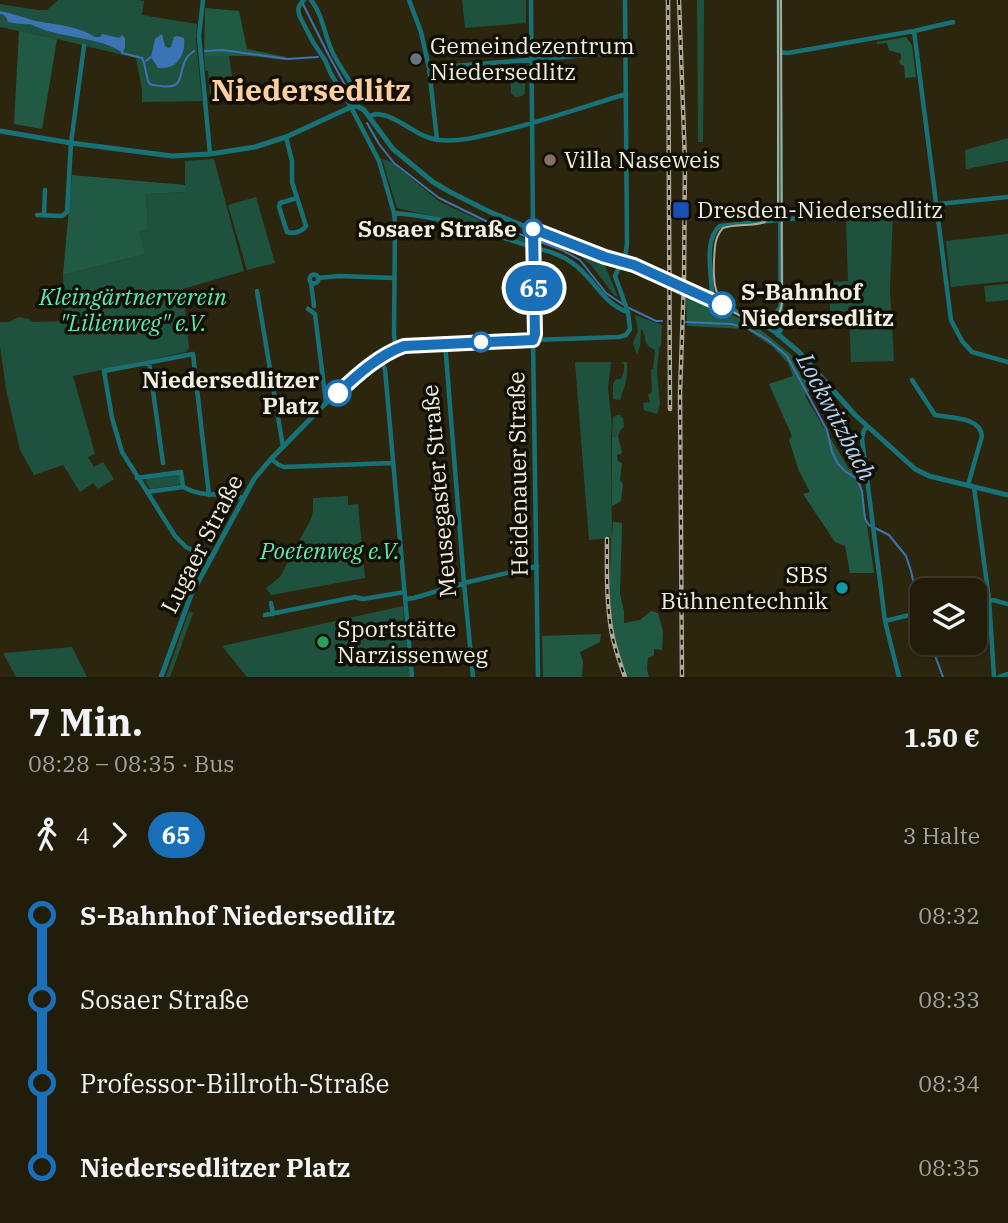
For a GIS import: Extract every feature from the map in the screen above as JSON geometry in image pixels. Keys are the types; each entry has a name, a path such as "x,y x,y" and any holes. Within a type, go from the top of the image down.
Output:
{"street":[{"path":"202,0 199,36 209,154"},
{"path":"311,0 321,16 332,52 355,91 354,106"},
{"path":"409,0 421,32 429,68 437,140"},
{"path":"531,0 534,232"},
{"path":"302,2 298,10 304,25 354,106 379,161 394,213 396,349 410,345 445,343 622,337 629,333 628,311 615,275 626,252 627,243 625,0"},
{"path":"776,333 782,326 779,0"},
{"path":"779,52 788,53 953,22"},
{"path":"914,31 954,327 972,352 1008,362"},
{"path":"37,215 62,216 67,212 71,143 84,46"},
{"path":"429,68 626,52"},
{"path":"370,116 380,114 437,140 475,138 531,125 626,94"},
{"path":"0,131 172,156 209,154 255,147 354,106 364,110 393,149 433,182 534,232 634,265 759,322 806,359 867,426 915,469 929,476 1008,495"},
{"path":"286,136 292,161 292,182 306,226 291,233 287,232 279,207 280,203 297,198"},
{"path":"44,215 45,190"},
{"path":"710,300 711,239 720,226 1008,197"},
{"path":"394,213 460,225 554,253 575,264 610,302 628,311"},
{"name":"Heidenauer Straße","path":"534,232 538,677"},
{"path":"326,403 315,314 311,307 311,283 317,282 318,278 339,276 394,278"},
{"path":"257,291 282,447"},
{"path":"759,322 774,317 781,304"},
{"name":"Meusegaster Straße","path":"445,343 473,677"},
{"name":"Lugaer Straße","path":"161,677 191,596 254,479 326,403 359,374 396,349"},
{"path":"209,495 193,354 103,371 122,452 180,542 210,559"},
{"path":"379,359 385,369 412,677"},
{"path":"149,362 164,469"},
{"path":"912,380 935,415 971,422 982,430 971,486 989,599 997,677 1008,674"},
{"path":"867,426 862,439 885,621 899,677"},
{"path":"271,459 284,467 393,463"},
{"path":"137,478 164,469 181,472 183,487"},
{"path":"147,492 183,487 193,493 231,494 242,498"},
{"path":"406,599 537,566"},
{"path":"265,615 355,597 363,599 405,592"},
{"path":"989,599 1008,604"},
{"path":"271,603 272,614"},
{"path":"885,621 910,615"}],"green space":[{"path":"58,0 144,1 142,15 197,24 202,101 142,102 136,58 0,27 0,4 47,10"},
{"path":"462,0 526,0 526,23 465,28"},
{"path":"697,0 704,0 703,142 698,142"},
{"path":"205,8 239,11 247,49 286,57 286,60 252,56 204,56"},
{"path":"19,31 57,39 42,129 14,124"},
{"path":"906,37 912,45 916,77 905,78 904,66 899,61 901,54 889,50 887,43 877,44"},
{"path":"229,55 234,92 210,94 204,56"},
{"path":"521,65 525,69 525,93 515,97 511,93 510,70"},
{"path":"1008,138 1008,161 966,169 965,150"},
{"name":"Kleingärtnerverein \"Lilienweg\" e.V.","path":"214,159 244,271 183,289 189,348 186,352 73,376 95,454 88,457 94,467 103,462 114,479 98,489 93,483 80,492 63,465 34,475 20,450 6,389 0,346 0,322 9,322 19,317 33,322 65,321 63,275 145,254 140,232 148,229 146,194 185,192 185,161"},
{"path":"382,159 390,161 440,202 526,239 524,242 479,227 397,208"},
{"path":"72,175 185,185 185,192 146,194 148,229 140,232 145,254 63,275"},
{"path":"256,197 275,263 247,270 228,205"},
{"path":"893,213 890,290 894,361 851,362 849,312 830,311 829,282 848,281 846,218"},
{"path":"1008,234 1008,281 951,287 946,241"},
{"path":"581,251 603,261 618,297 580,256"},
{"path":"1008,284 1008,300 986,302 984,286"},
{"path":"686,295 755,325 819,380 805,396 849,469 859,470 874,573 850,573 845,546 835,542 803,494 810,492 799,471 789,440 792,436 769,384 793,376 788,363 773,347 746,329 687,326"},
{"path":"635,315 662,325 657,371 660,404 657,414 644,410 643,403 650,402 648,395 652,392 651,369 655,350 646,343 641,328 637,355 633,343 638,331"},
{"path":"575,362 611,362 608,388 612,425 612,538 589,540"},
{"path":"627,362 626,381 620,400 613,399 613,384 616,379 621,379 624,364 621,363"},
{"path":"617,415 623,418 624,427 618,436 612,437 613,417"},
{"path":"618,436 622,453 617,455 618,461 622,463 620,480 623,484 621,501 612,506 612,437"},
{"path":"177,474 181,483 178,485 150,489 145,481 147,478"},
{"name":"Poetenweg e.V.","path":"348,496 348,505 358,504 365,578 271,595 266,588 280,577 311,519 313,498"},
{"path":"613,522 622,523 620,594 624,623 640,620 651,611 658,613 663,631 662,650 654,649 654,655 648,658 649,677 627,677 614,637 609,593"},
{"name":"Sportstätte Narzissenweg","path":"403,606 404,620 386,622 388,640 406,638 410,677 247,677 222,646"},
{"path":"189,611 193,613 170,677 166,677"},
{"path":"601,634 600,642 580,652 583,662 582,677 543,677 542,636"},
{"path":"72,647 87,677 16,677 3,653"}],"water":[{"path":"0,11 73,28 95,37 102,34 119,38 122,35 125,38 125,48 123,52 99,42 30,24 8,22"},
{"path":"162,34 168,48 177,36 184,38 184,44 182,55 175,64 158,68 151,57 155,39"}],"waterway":[{"name":"Lockwitzbach","path":"301,0 350,94"},
{"path":"205,51 223,50 287,59 318,57"},
{"path":"122,51 142,58 150,84 159,86 176,84 184,63 194,51"},
{"path":"146,61 151,57"},
{"name":"Lockwitzbach","path":"367,123 394,163 439,198 490,223 530,238"},
{"name":"Lockwitzbach","path":"535,240 580,260 606,293 624,305"},
{"name":"Lockwitzbach","path":"629,308 656,321 662,321"},
{"name":"Lockwitzbach","path":"686,322 731,324 747,328 768,340 787,356 827,430 838,464 857,479 862,491 865,519 869,525 889,535 906,556 913,578"},
{"name":"Lockwitzbach","path":"935,655 943,677"}],"tram line":[{"path":"778,0 778,211 761,223 723,228 716,239 714,260 715,286 723,303 738,315 763,324 776,317 782,303 781,0"}],"railway":[{"path":"668,0 670,409"},
{"path":"679,0 685,162 680,393 682,677"},
{"path":"607,539 610,622 625,677"}],"bus line":[{"name":"65","path":"338,393 379,359 404,346 533,340 533,229 605,257 634,265 722,305"}],"place":[{"name":"Gemeindezentrum Niedersedlitz","path":"416,59"},
{"name":"Villa Naseweis","path":"550,160"},
{"name":"Dresden-Niedersedlitz","path":"681,210"},
{"name":"Sosaer Straße","path":"533,229"},
{"name":"S-Bahnhof Niedersedlitz","path":"722,305"},
{"name":"Niedersedlitzer Platz","path":"338,393"},
{"name":"SBS Bühnentechnik","path":"842,588"},
{"name":"Sportstätte Narzissenweg","path":"323,642"}],"district":[{"name":"Niedersedlitz","path":"311,91"}]}
